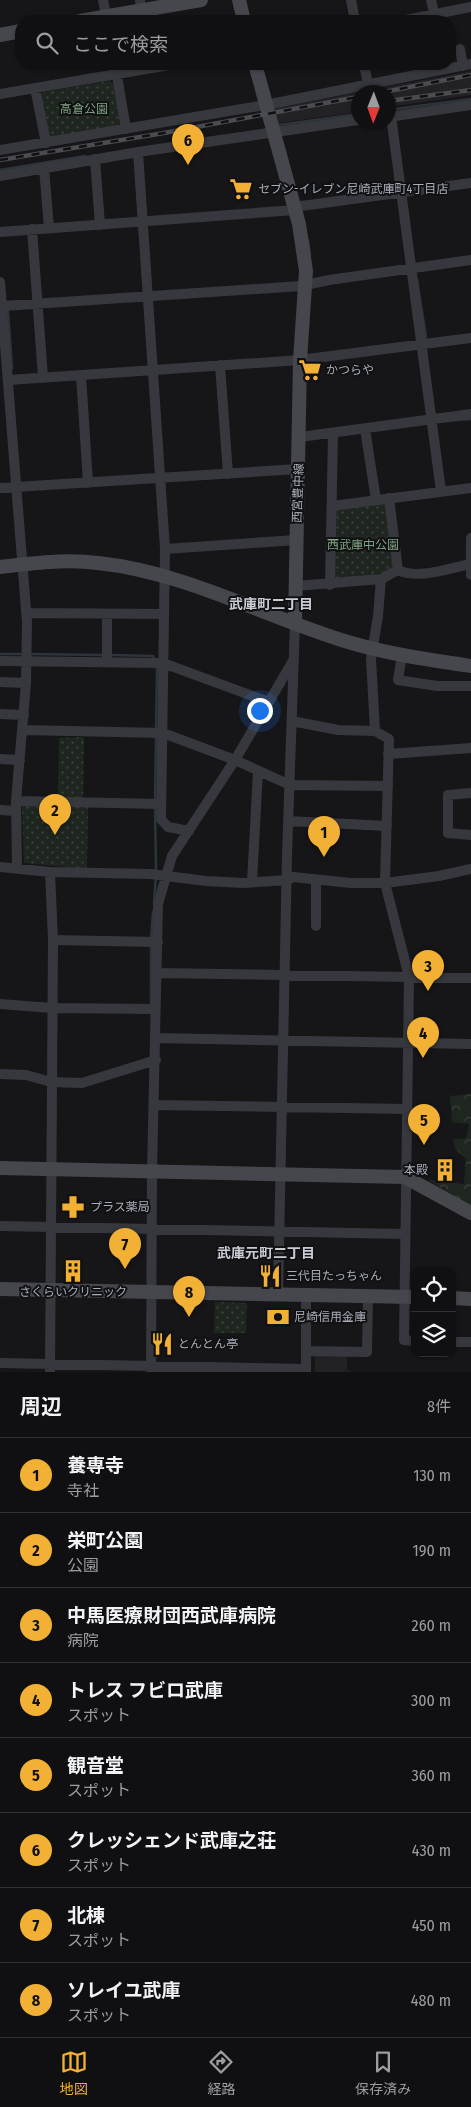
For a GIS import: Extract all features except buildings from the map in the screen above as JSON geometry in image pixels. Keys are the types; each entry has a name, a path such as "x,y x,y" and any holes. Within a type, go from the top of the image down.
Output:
{"street":[{"path":"103,0 106,15"},
{"path":"116,15 140,5 201,0"},
{"path":"239,0 243,15"},
{"path":"351,0 354,15"},
{"path":"431,0 434,15"},
{"path":"445,15 471,7"},
{"path":"0,35 15,32"},
{"path":"460,49 467,65"},
{"path":"0,94 112,70"},
{"path":"116,70 126,129"},
{"name":"西宮豊中線","path":"256,70 294,208 304,254 306,284 300,360 295,623"},
{"path":"365,70 368,84"},
{"path":"0,150 265,104 431,70"},
{"path":"35,88 46,142"},
{"path":"396,115 471,105"},
{"path":"0,176 138,152 351,121"},
{"path":"392,130 441,491"},
{"path":"138,152 166,549 163,663 158,733 157,804 164,824 189,831"},
{"path":"95,159 100,224"},
{"path":"44,168 49,228"},
{"path":"0,232 100,224 143,223 294,208 471,183"},
{"path":"32,229 43,377"},
{"path":"3,306 301,286 471,260"},
{"path":"0,282 3,306 3,350 9,380 26,613 26,683 16,806 17,867"},
{"path":"9,380 300,360 471,338"},
{"path":"220,365 228,474"},
{"path":"80,375 88,483"},
{"path":"300,437 471,414"},
{"path":"0,418 12,418"},
{"path":"365,429 376,500"},
{"path":"330,585 333,434"},
{"path":"0,488 299,469"},
{"path":"332,506 471,488"},
{"path":"389,498 398,570"},
{"path":"471,538 471,575"},
{"path":"166,549 296,540"},
{"path":"0,567 51,561 98,562 165,577 372,648 402,655 471,666"},
{"path":"398,570 405,574 424,573 471,564"},
{"path":"296,586 330,585 381,579 398,570"},
{"path":"375,731 371,659 378,616 381,579"},
{"path":"26,613 164,614"},
{"path":"107,614 107,662"},
{"path":"278,1295 286,880 295,623"},
{"path":"402,655 398,680 438,686 471,686"},
{"path":"151,1369 152,1171 155,1105 158,904 172,856 235,760 294,659"},
{"path":"0,661 163,663 269,702"},
{"path":"0,682 26,683"},
{"path":"0,714 24,715"},
{"path":"292,721 338,730 375,731 389,739 385,883 409,977 408,1109 404,1234 410,1297 404,1340 411,1341"},
{"path":"23,730 158,733 235,760 290,785 388,786"},
{"path":"388,754 471,748"},
{"path":"0,759 20,760"},
{"path":"252,882 258,771"},
{"path":"471,793 448,795 448,833 471,835"},
{"path":"0,810 16,806 157,804"},
{"path":"288,820 387,826"},
{"path":"0,867 17,867 50,872 166,876 206,881 252,882 286,880 293,877 385,883 439,876 471,869"},
{"path":"50,872 53,940 50,1168 53,1175 50,1368"},
{"path":"316,880 316,926"},
{"path":"53,940 158,942"},
{"path":"157,972 471,978"},
{"path":"0,1004 52,1008 155,1009"},
{"path":"155,1038 471,1044"},
{"path":"0,1074 26,1075 51,1082 73,1084 96,1081 156,1060"},
{"path":"155,1105 408,1109"},
{"path":"0,1168 405,1177 471,1213"},
{"path":"0,1226 404,1234"},
{"path":"0,1289 410,1297"},
{"path":"0,1363 50,1368 306,1370 306,1296"},
{"path":"306,1351 367,1352 368,1296"},
{"path":"456,1298 471,1299"},
{"path":"456,1342 471,1342"}],"shaded area":[{"path":"471,71 471,95 396,106 396,85"},
{"path":"351,93 351,113 278,123 274,108"},
{"path":"315,1353 347,1356 347,1370 354,1372 315,1372"}],"green space":[{"name":"高倉公園","path":"110,81 114,85 121,122 119,127 49,138 40,96 44,92"},
{"name":"西武庫中公園","path":"384,502 386,504 396,566 377,574 335,580 333,578 334,510"},
{"path":"84,737 83,800 58,799 59,738"},
{"path":"22,805 88,806 87,869 24,863"},
{"path":"471,1094 471,1206 428,1180 464,1184 466,1159 456,1150 453,1139 466,1138 469,1124 452,1122 450,1096"},
{"path":"215,1302 247,1303 246,1333 214,1333"}],"waterway":[{"path":"396,109 471,99"},
{"path":"276,124 351,115"},
{"path":"0,170 85,156"},
{"path":"308,240 310,255"},
{"path":"417,280 426,337"},
{"path":"8,311 12,369"},
{"path":"444,421 471,419"},
{"path":"0,654 24,654"},
{"path":"30,654 101,655"},
{"path":"113,655 153,656 154,658"},
{"path":"156,731 157,667"},
{"path":"155,801 156,737"},
{"path":"155,807 156,871"},
{"path":"154,901 156,877"},
{"path":"151,938 153,912"},
{"path":"151,944 151,1006"}],"railway":[{"path":"396,90 471,75"},
{"path":"396,100 471,90"},
{"path":"0,160 164,133 351,98"}],"place":[{"name":"クレッシェンド武庫之荘","path":"188,165"},
{"name":"セブン-イレブン尼崎武庫町4丁目店","path":"241,189"},
{"name":"かつらや","path":"310,370"},
{"name":"栄町公園","path":"55,835"},
{"name":"養専寺","path":"324,857"},
{"name":"中馬医療財団西武庫病院","path":"428,991"},
{"name":"トレス フビロ武庫","path":"423,1058"},
{"name":"観音堂","path":"424,1145"},
{"name":"本殿","path":"445,1170"},
{"name":"プラス薬局","path":"73,1207"},
{"name":"北棟","path":"125,1269"},
{"name":"さくらいクリニック","path":"73,1271"},
{"name":"三代目たっちゃん","path":"270,1276"},
{"name":"ソレイユ武庫","path":"189,1317"},
{"name":"尼崎信用金庫","path":"278,1317"},
{"name":"とんとん亭","path":"162,1344"}],"district":[{"name":"武庫町二丁目","path":"271,604"},
{"name":"武庫元町二丁目","path":"266,1253"}]}
